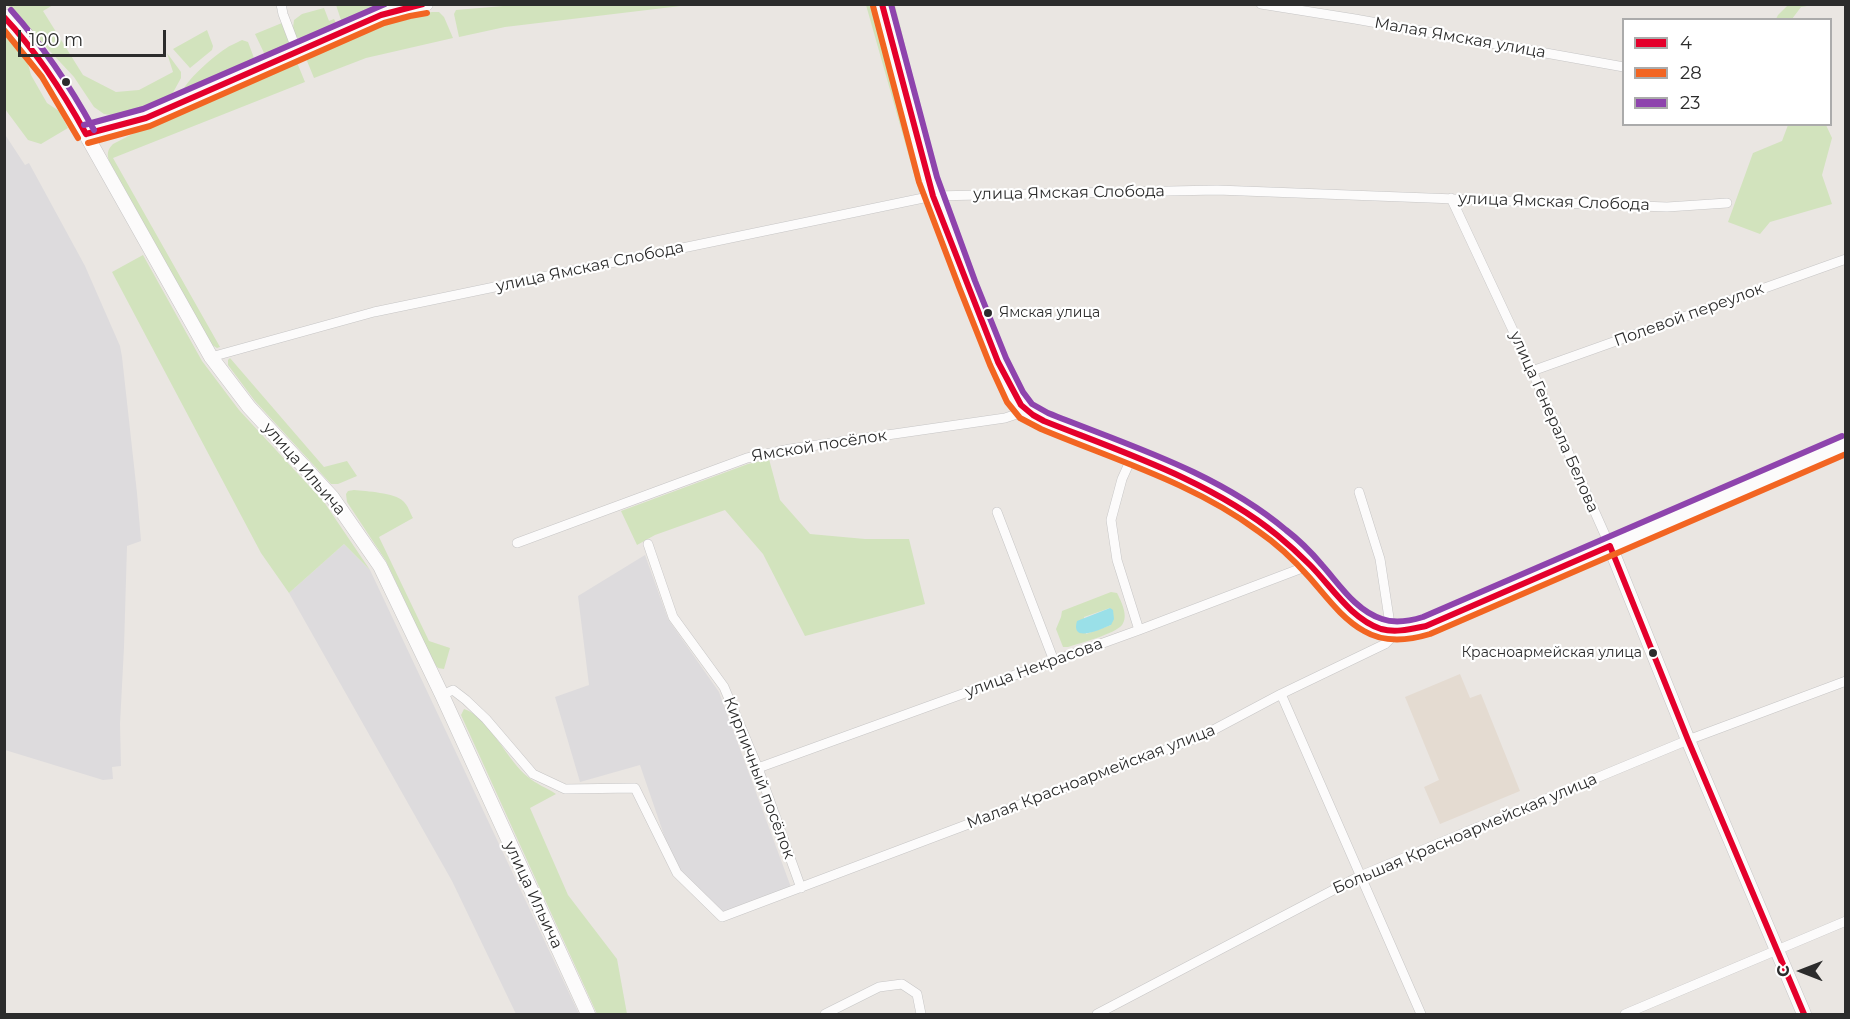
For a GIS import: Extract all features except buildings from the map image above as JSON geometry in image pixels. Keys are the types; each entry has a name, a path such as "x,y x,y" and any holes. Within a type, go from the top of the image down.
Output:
{"main road":[{"path":"86,134 146,118 381,15 426,4"},
{"path":"882,4 933,196 999,362 1015,397 1026,411 1051,424 1170,471 1247,512 1310,565 1360,618 1375,626 1394,631"},
{"name":"улица Ильича","path":"4,16 52,76 212,357 249,407 332,497 380,566 588,1014"},
{"name":"Малая Красноармейская улица","path":"1394,631 1426,626 1845,444"},
{"name":"улица Генерала Белова","path":"1610,546 1688,740 1804,1014"}],"street":[{"path":"281,4 297,51"},
{"name":"Малая Ямская улица","path":"1262,4 1622,67"},
{"name":"улица Ямская Слобода","path":"212,357 374,312 933,196 1217,190 1667,207 1727,203"},
{"name":"улица Генерала Белова","path":"1451,198 1610,546"},
{"name":"Полевой переулок","path":"1532,371 1845,259"},
{"name":"Ямской посёлок","path":"517,543 747,458 790,449 1005,418 1026,411"},
{"path":"1132,457 1122,479 1111,520 1117,560 1139,630"},
{"path":"1359,492 1380,559 1394,631"},
{"path":"997,512 1054,661"},
{"name":"Кирпичный посёлок","path":"648,544 673,617 724,687 758,768 801,888"},
{"name":"улица Некрасова","path":"758,768 1139,630 1310,565"},
{"name":"Малая Красноармейская улица","path":"441,695 453,690 466,700 486,719 533,774 565,789 636,788 676,873 722,917 1202,736 1281,694 1385,644 1394,631"},
{"name":"Большая Красноармейская улица","path":"1097,1014 1360,876 1688,740 1845,681"},
{"path":"1281,694 1421,1014"},
{"path":"1625,1014 1845,921"},
{"path":"825,1014 879,987 902,984 917,994 921,1014"}],"shaded area":[{"path":"4,133 25,165 29,163 85,266 120,346 122,357 141,541 127,546 120,724 121,766 112,767 113,779 103,780 5,750"},
{"path":"344,544 370,570 579,1014 516,1014 452,881 289,593"},
{"path":"645,555 668,619 719,692 792,890 722,917 677,873 640,765 580,782 555,697 589,685 578,596"},
{"path":"1460,674 1470,698 1481,694 1520,791 1440,824 1424,787 1439,780 1405,697"}],"green space":[{"path":"336,4 389,5 342,23"},
{"path":"1789,4 1813,4 1801,7 1793,18 1776,18"},
{"path":"7,5 53,5 43,11 83,75 116,92 139,90 173,72 167,53 181,72 181,78 170,98 129,114 117,116 104,114 94,107 74,77"},
{"path":"515,5 689,5 505,27 459,37 454,14 456,10"},
{"path":"866,5 874,5 878,15 921,180 922,188 919,192"},
{"path":"891,5 895,5 939,182 944,189 939,188 935,179"},
{"path":"324,8 329,21 334,19 337,25 302,39 296,37 293,28 294,20 302,14"},
{"path":"439,12 444,17 453,38 366,58 314,78 305,56 383,25"},
{"path":"282,23 288,45 265,55 255,34"},
{"path":"4,27 25,53 31,75 47,103 59,111 68,128 41,144 28,140 5,109"},
{"path":"207,30 213,46 212,50 190,68 173,49"},
{"path":"242,40 248,42 254,58 251,63 182,93 188,82 207,63"},
{"path":"296,60 305,82 113,158 220,347 217,348 212,345 109,161 108,152 113,144 150,125"},
{"path":"1788,126 1826,126 1832,138 1822,175 1832,204 1770,222 1760,234 1728,222 1753,153 1782,141"},
{"path":"143,255 202,361 239,410 324,502 370,570 344,544 289,593 261,553 112,272"},
{"path":"230,358 324,467 347,461 357,476 338,484 331,484 255,401 228,365"},
{"path":"769,459 780,500 810,534 865,539 909,539 925,604 805,636 763,554 725,510 655,535 637,545 621,511 748,464"},
{"path":"354,490 394,496 403,501 409,509 413,518 379,537 429,641 450,648 444,669 438,668 434,663 386,561 347,502 346,494"},
{"path":"1111,592 1117,593 1125,617 1122,625 1112,632 1089,641 1063,647 1056,629 1062,611","holes":["1110,608 1111,625 1086,634 1084,617"]},
{"path":"464,709 481,720 520,770 534,782 556,794 530,808 568,895 617,959 627,1014 597,1014 461,715"}],"water":[{"path":"1110,608 1113,610 1114,619 1111,625 1094,632 1078,632 1077,621"}],"transit line":[{"name":"23","path":"84,125 143,109 385,4"},
{"name":"4","path":"86,134 146,118 381,15 423,4"},
{"name":"4","path":"882,4 933,196 998,362 1021,405 1033,415 1165,469 1224,499 1277,535 1310,565 1351,610 1360,618 1381,629 1398,631 1426,626 1610,546"},
{"name":"23","path":"891,4 937,177 1006,358 1023,392 1032,404 1048,413 1172,462 1231,492 1296,538 1314,555 1349,596 1373,615 1387,621 1398,622 1423,617 1842,436"},
{"name":"28","path":"873,6 919,182 990,365 1007,402 1020,418 1041,429 1153,474 1233,514 1279,547 1341,613 1356,626 1372,635 1396,640 1430,634 1846,454"},
{"name":"23","path":"11,10 56,67 94,130"},
{"name":"28","path":"88,143 150,126 384,23 427,13"},
{"name":"4","path":"4,17 49,73 86,134"},
{"name":"28","path":"4,30 42,77 78,138"},
{"name":"4","path":"1610,546 1688,740 1804,1014"}],"place":[{"name":"Ямская улица","path":"988,313"},
{"name":"Красноармейская улица","path":"1653,653"}]}
